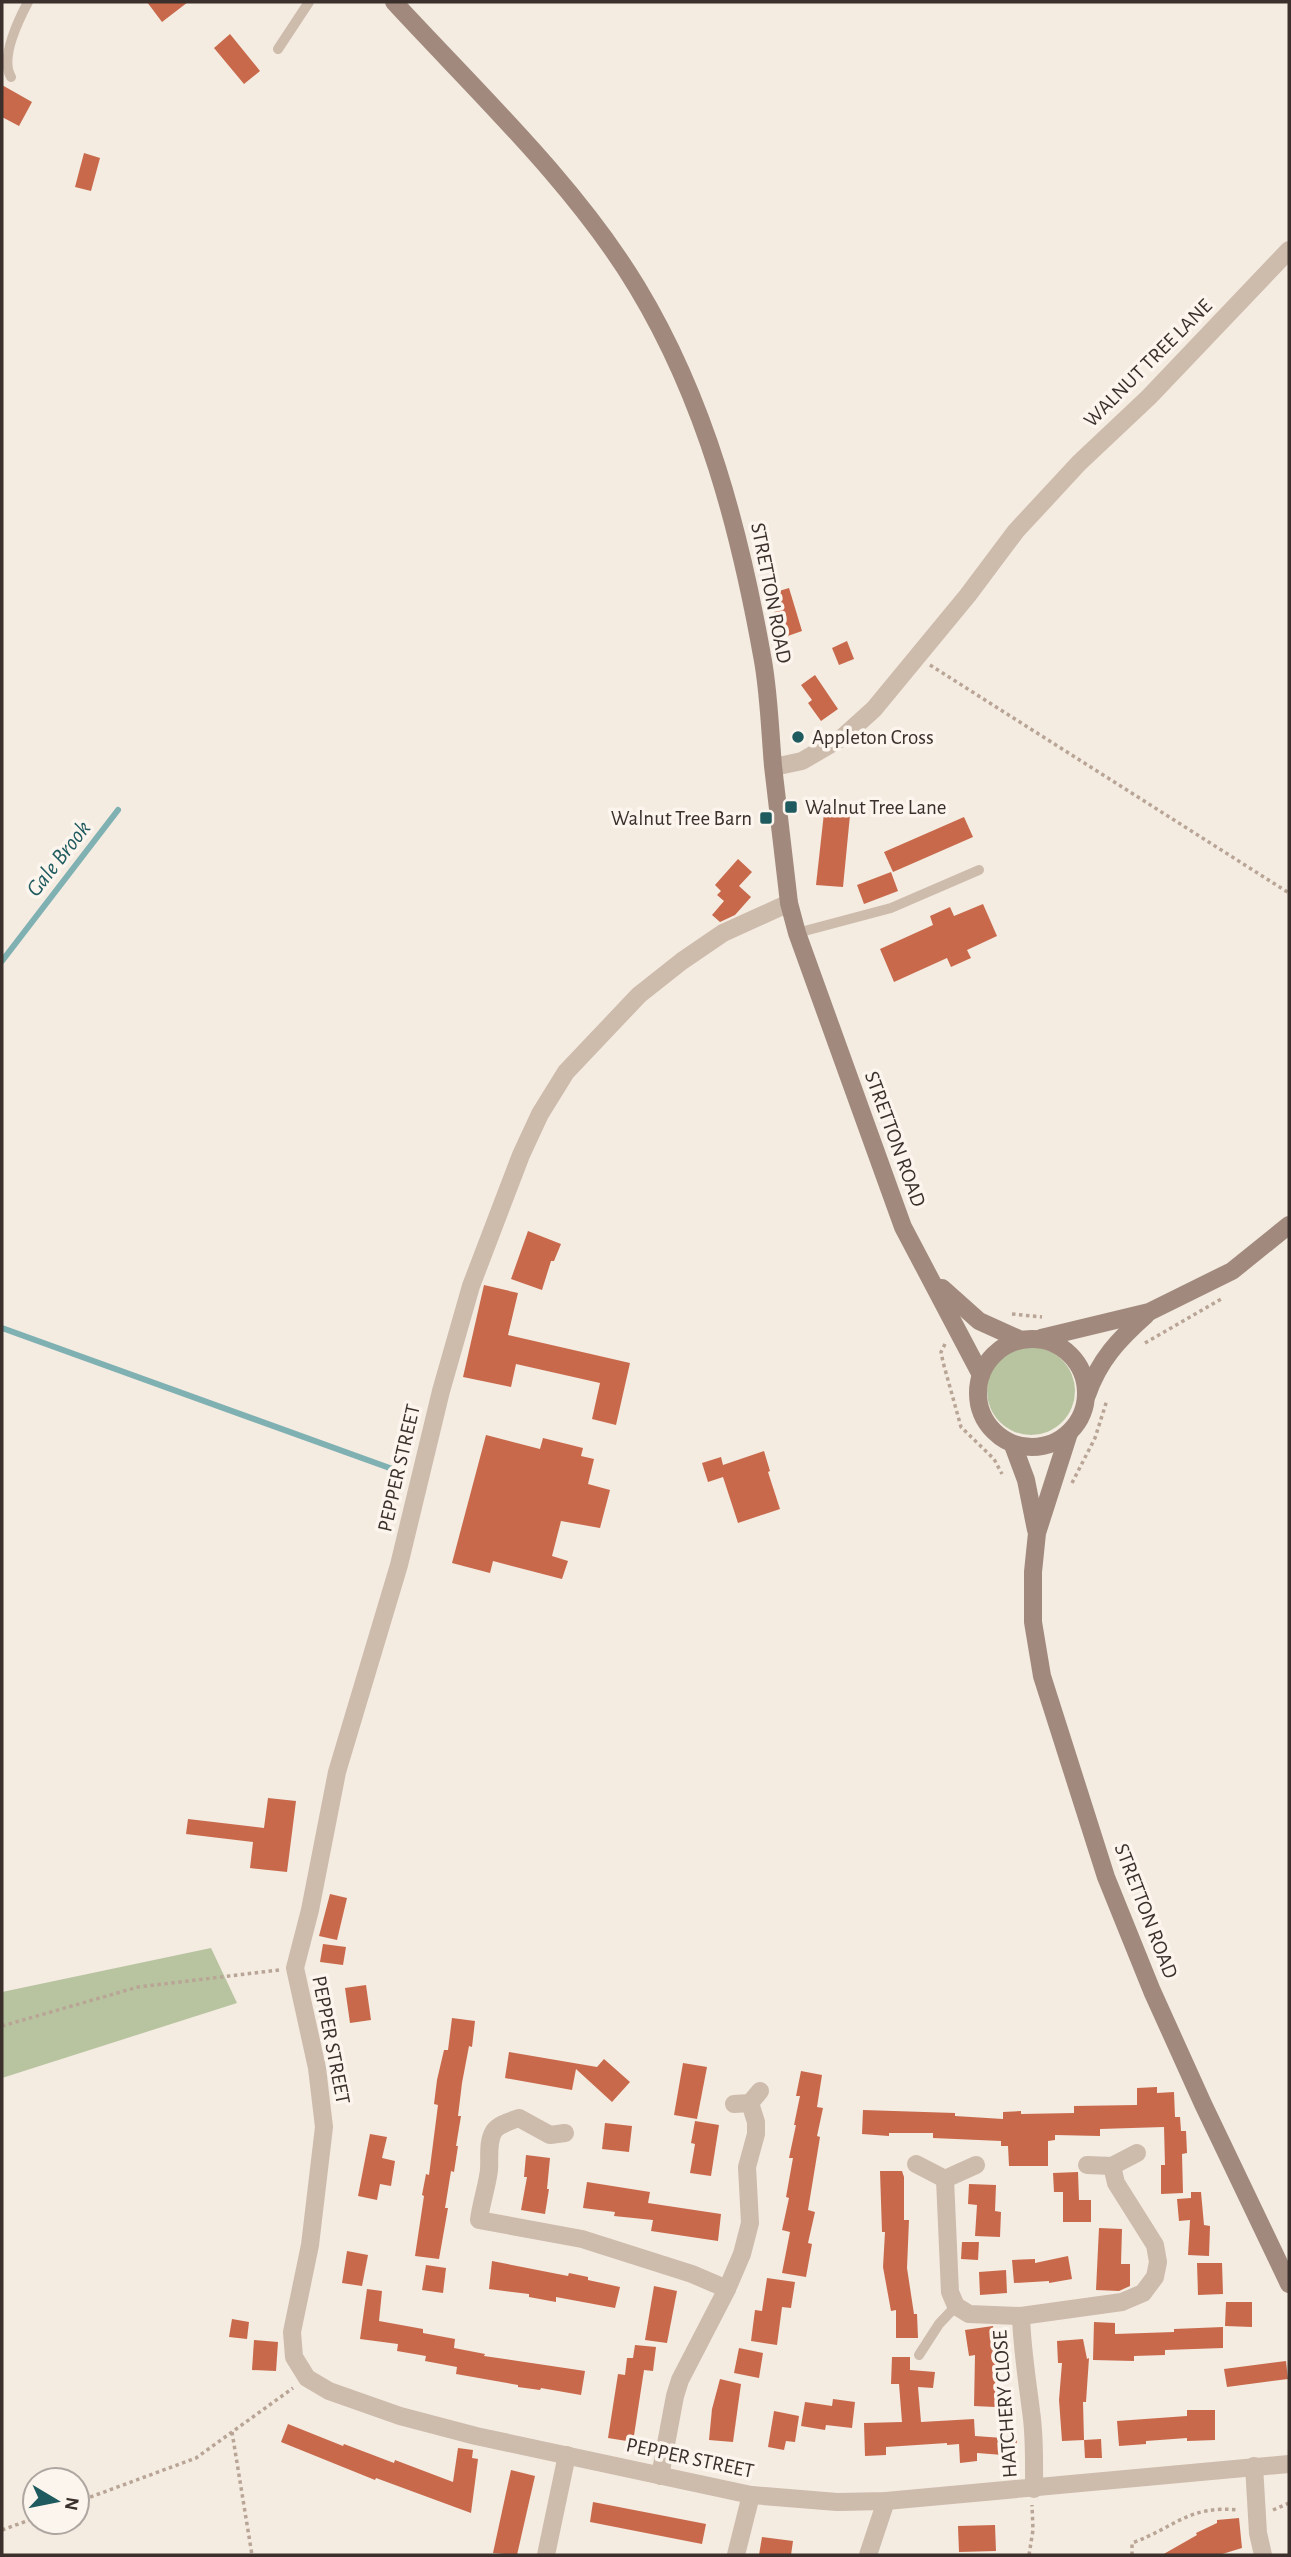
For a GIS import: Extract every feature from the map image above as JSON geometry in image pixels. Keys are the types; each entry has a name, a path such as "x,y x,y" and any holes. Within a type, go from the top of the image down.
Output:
{"main road":[{"name":"STRETTON ROAD","path":"394,2 530,149 595,227 637,286 665,340 700,419 733,518 763,663 789,903 797,933 903,1227 981,1375"},
{"path":"1149,1312 1122,1336 1101,1362 1084,1409 1069,1433 1057,1442 1027,1448 997,1436 985,1422 979,1406 978,1388 981,1375 990,1359 1004,1346 1149,1312 1232,1271 1289,1225"},
{"name":"STRETTON ROAD","path":"929,1275 979,1321 1029,1339"},
{"path":"1029,1339 1060,1347 1078,1364 1085,1379 1087,1395"},
{"name":"STRETTON ROAD","path":"1069,1433 1037,1533 1033,1572 1033,1622 1042,1676 1106,1877 1152,1991 1289,2284"},
{"name":"STRETTON ROAD","path":"1013,1444 1026,1480 1037,1533"}],"street":[{"name":"WALNUT TREE LANE","path":"774,767 802,761 844,737 874,709 1025,521 1079,463 1149,397 1289,250"},
{"name":"PEPPER STREET","path":"789,903 723,933 639,995 566,1072 535,1124 499,1207 471,1286 441,1391 399,1565 337,1772 310,1910 295,1968 317,2068 324,2127 310,2245 292,2332 295,2357 307,2378 329,2391 400,2416 751,2495 837,2502 886,2501 1289,2464"},
{"path":"660,2476 680,2380 727,2289 742,2254 750,2222 747,2167 756,2134 756,2122 748,2099"},
{"path":"494,2111 489,2172 479,2220 582,2239 692,2274 727,2289"},
{"path":"494,2131 506,2122 519,2119 550,2135 565,2133"},
{"path":"1087,2165 1112,2166 1137,2152"},
{"path":"916,2164 944,2179"},
{"path":"944,2179 976,2165"},
{"name":"HATCHERY CLOSE","path":"956,2306 969,2314 1021,2316 1122,2302 1143,2293 1155,2277 1158,2262 1155,2245 1116,2183 1112,2166"},
{"path":"944,2179 950,2292 956,2306"},
{"name":"HATCHERY CLOSE","path":"1021,2316 1023,2360 1035,2447 1032,2489"},
{"path":"546,2555 567,2455"},
{"path":"1254,2466 1262,2555"},
{"path":"736,2555 751,2495"},
{"path":"868,2555 886,2501"}],"lane":[{"path":"11,77 6,73 2,60 7,42 28,2"},
{"path":"278,49 309,2"},
{"path":"797,933 891,908 979,870"},
{"path":"919,2355 939,2324 956,2306"}],"path":[{"path":"917,658 1289,893"},
{"path":"1007,1312 1044,1318"},
{"path":"946,1342 941,1352 961,1427 994,1459 1004,1477"},
{"path":"1069,1485 1075,1482 1090,1449 1108,1396"},
{"path":"2,2026 138,1987 295,1968"},
{"path":"91,2497 196,2458 307,2378"},
{"path":"232,2432 252,2555"},
{"path":"1029,2555 1033,2522 1032,2489"},
{"path":"1268,2511 1289,2503"},
{"path":"1132,2555 1132,2543 1193,2512 1211,2509 1245,2511"},
{"path":"2,2530 21,2523"}],"green space":[{"path":"1031,1347 1048,1351 1062,1360 1071,1374 1075,1391 1071,1408 1062,1422 1048,1431 1031,1435 1014,1431 1000,1422 991,1408 987,1391 991,1374 1000,1360 1014,1351"},
{"path":"211,1948 237,2003 2,2078 2,1992"}],"building":[{"path":"147,2 188,2 162,22"},
{"path":"230,34 260,71 244,84 214,48"},
{"path":"2,85 32,102 19,126 2,117"},
{"path":"84,153 100,158 91,191 75,187"},
{"path":"789,588 802,631 782,638 769,594"},
{"path":"847,641 854,659 839,665 832,648"},
{"path":"815,675 838,709 821,721 808,703 812,700 801,685"},
{"path":"824,813 850,815 843,887 816,885"},
{"path":"964,817 973,837 893,872 884,852"},
{"path":"738,859 752,872 739,886 751,897 735,915 720,922 712,915 724,901 717,895 721,891 715,885"},
{"path":"891,872 898,891 864,904 857,885"},
{"path":"983,904 997,936 967,950 971,958 951,967 947,958 894,982 880,949 933,925 930,916 950,907 954,916"},
{"path":"528,1231 561,1244 554,1261 551,1261 542,1290 511,1279"},
{"path":"484,1285 518,1293 508,1335 630,1363 616,1425 592,1419 600,1383 516,1364 511,1387 463,1377"},
{"path":"486,1435 540,1449 543,1438 583,1448 581,1456 594,1459 588,1484 610,1490 600,1528 561,1521 552,1556 568,1561 562,1579 493,1561 490,1573 452,1563"},
{"path":"764,1451 780,1509 738,1523 723,1477 708,1482 702,1463 721,1457 723,1465"},
{"path":"268,1798 296,1801 287,1872 250,1868 253,1842 186,1834 188,1819 264,1828"},
{"path":"330,1894 347,1898 337,1940 319,1936"},
{"path":"323,1944 346,1947 343,1965 320,1962"},
{"path":"366,1985 371,2020 350,2023 345,1988"},
{"path":"452,2018 475,2021 472,2047 469,2046 462,2083 458,2146 454,2172 451,2171 439,2259 415,2256 424,2196 422,2195 426,2174 429,2175 438,2105 434,2104 437,2080 444,2050 448,2050"},
{"path":"509,2052 597,2067 604,2059 630,2082 612,2102 576,2069 572,2090 505,2078"},
{"path":"683,2063 707,2067 697,2119 674,2115"},
{"path":"801,2071 822,2075 817,2107 823,2108 808,2210 815,2212 808,2243 812,2244 806,2277 782,2273 790,2232 782,2230 789,2198 786,2197 793,2158 789,2158 800,2096 796,2096"},
{"path":"1157,2087 1157,2093 1174,2092 1175,2117 1180,2117 1181,2131 1186,2131 1187,2153 1182,2154 1183,2193 1161,2194 1161,2165 1165,2165 1164,2127 1100,2129 1100,2136 1055,2135 1055,2140 1048,2141 1048,2166 1009,2166 1008,2146 1001,2146 1001,2141 933,2138 933,2133 889,2133 889,2136 862,2134 863,2110 955,2113 955,2116 1003,2119 1003,2112 1074,2113 1074,2106 1137,2105 1137,2088"},
{"path":"695,2121 719,2125 711,2176 690,2173 695,2144 691,2143"},
{"path":"605,2123 632,2126 629,2152 602,2149"},
{"path":"370,2134 387,2137 382,2158 395,2161 391,2186 380,2184 377,2200 358,2196"},
{"path":"526,2155 550,2158 545,2214 521,2210 527,2177 524,2177"},
{"path":"880,2171 902,2171 904,2177 904,2220 909,2220 907,2268 914,2314 917,2314 918,2338 896,2338 896,2310 891,2311 883,2267 885,2232 882,2232"},
{"path":"1078,2172 1079,2200 1091,2200 1091,2222 1063,2222 1063,2192 1054,2192 1053,2173"},
{"path":"587,2182 650,2192 648,2203 721,2214 718,2241 651,2231 653,2220 614,2216 615,2212 583,2208"},
{"path":"969,2184 996,2185 995,2211 1001,2212 1000,2237 975,2236 977,2205 968,2204"},
{"path":"1191,2192 1201,2192 1204,2225 1210,2226 1209,2256 1188,2255 1190,2220 1179,2221 1177,2199 1191,2198"},
{"path":"1099,2228 1122,2229 1121,2264 1130,2264 1130,2286 1119,2291 1096,2290"},
{"path":"962,2242 979,2242 978,2260 961,2259"},
{"path":"347,2251 368,2255 362,2286 342,2283"},
{"path":"1068,2256 1072,2279 1049,2283 1014,2283 1012,2260 1035,2259 1035,2263"},
{"path":"492,2261 568,2276 569,2273 620,2287 615,2308 556,2297 556,2302 529,2297 529,2294 489,2289"},
{"path":"1197,2263 1222,2263 1223,2294 1198,2295"},
{"path":"426,2265 446,2268 443,2293 422,2290"},
{"path":"1006,2270 1007,2293 980,2295 979,2272"},
{"path":"767,2278 795,2282 791,2308 782,2307 777,2345 751,2341 755,2310 762,2311"},
{"path":"654,2286 677,2291 667,2343 645,2340"},
{"path":"367,2289 382,2291 379,2321 423,2329 423,2333 455,2339 454,2348 485,2354 484,2356 585,2371 581,2395 518,2387 456,2374 457,2367 425,2361 426,2356 397,2351 398,2344 360,2339"},
{"path":"1226,2302 1252,2302 1252,2327 1225,2326"},
{"path":"232,2319 249,2322 247,2339 229,2337"},
{"path":"1094,2322 1115,2323 1115,2334 1223,2327 1223,2348 1165,2350 1165,2355 1134,2356 1134,2361 1093,2360"},
{"path":"993,2326 996,2346 995,2407 974,2406 975,2355 969,2356 965,2330"},
{"path":"1083,2339 1087,2359 1089,2358 1086,2402 1083,2402 1084,2440 1062,2441 1059,2400 1062,2363 1058,2363 1057,2341"},
{"path":"254,2340 278,2342 276,2371 252,2370"},
{"path":"635,2345 656,2347 653,2371 644,2370 633,2442 608,2438 618,2374 625,2375 627,2358 633,2358"},
{"path":"739,2348 763,2353 759,2378 734,2373"},
{"path":"892,2357 910,2357 910,2370 935,2372 933,2388 918,2387 921,2422 974,2419 975,2436 1017,2439 1016,2456 977,2453 977,2461 960,2463 959,2444 947,2443 886,2447 886,2455 865,2456 864,2423 902,2422 899,2384 891,2384"},
{"path":"1286,2361 1288,2379 1227,2387 1224,2369"},
{"path":"720,2379 741,2384 733,2442 709,2440 712,2409"},
{"path":"833,2399 855,2402 852,2428 826,2425 825,2430 801,2426 805,2402 832,2406"},
{"path":"1187,2410 1215,2410 1215,2440 1187,2441 1187,2438 1119,2446 1117,2421 1187,2416"},
{"path":"774,2411 799,2416 795,2442 786,2441 784,2450 768,2447"},
{"path":"288,2424 343,2446 344,2444 394,2463 395,2460 453,2482 458,2448 473,2450 472,2458 478,2459 471,2513 376,2478 375,2480 281,2442"},
{"path":"1101,2439 1102,2458 1085,2458 1084,2440"},
{"path":"511,2470 535,2476 517,2555 493,2553"},
{"path":"593,2502 706,2524 702,2544 590,2522"},
{"path":"1239,2518 1242,2548 1219,2555 1162,2555 1217,2523 1217,2520"},
{"path":"995,2525 996,2551 959,2552 958,2526"},
{"path":"762,2537 793,2541 791,2555 759,2555"}],"waterway":[{"name":"Gale Brook","path":"2,961 118,810"},
{"path":"2,1328 398,1471"}],"place":[{"name":"Appleton Cross","path":"798,737"},
{"name":"Walnut Tree Lane","path":"791,807"},
{"name":"Walnut Tree Barn","path":"766,818"}]}
